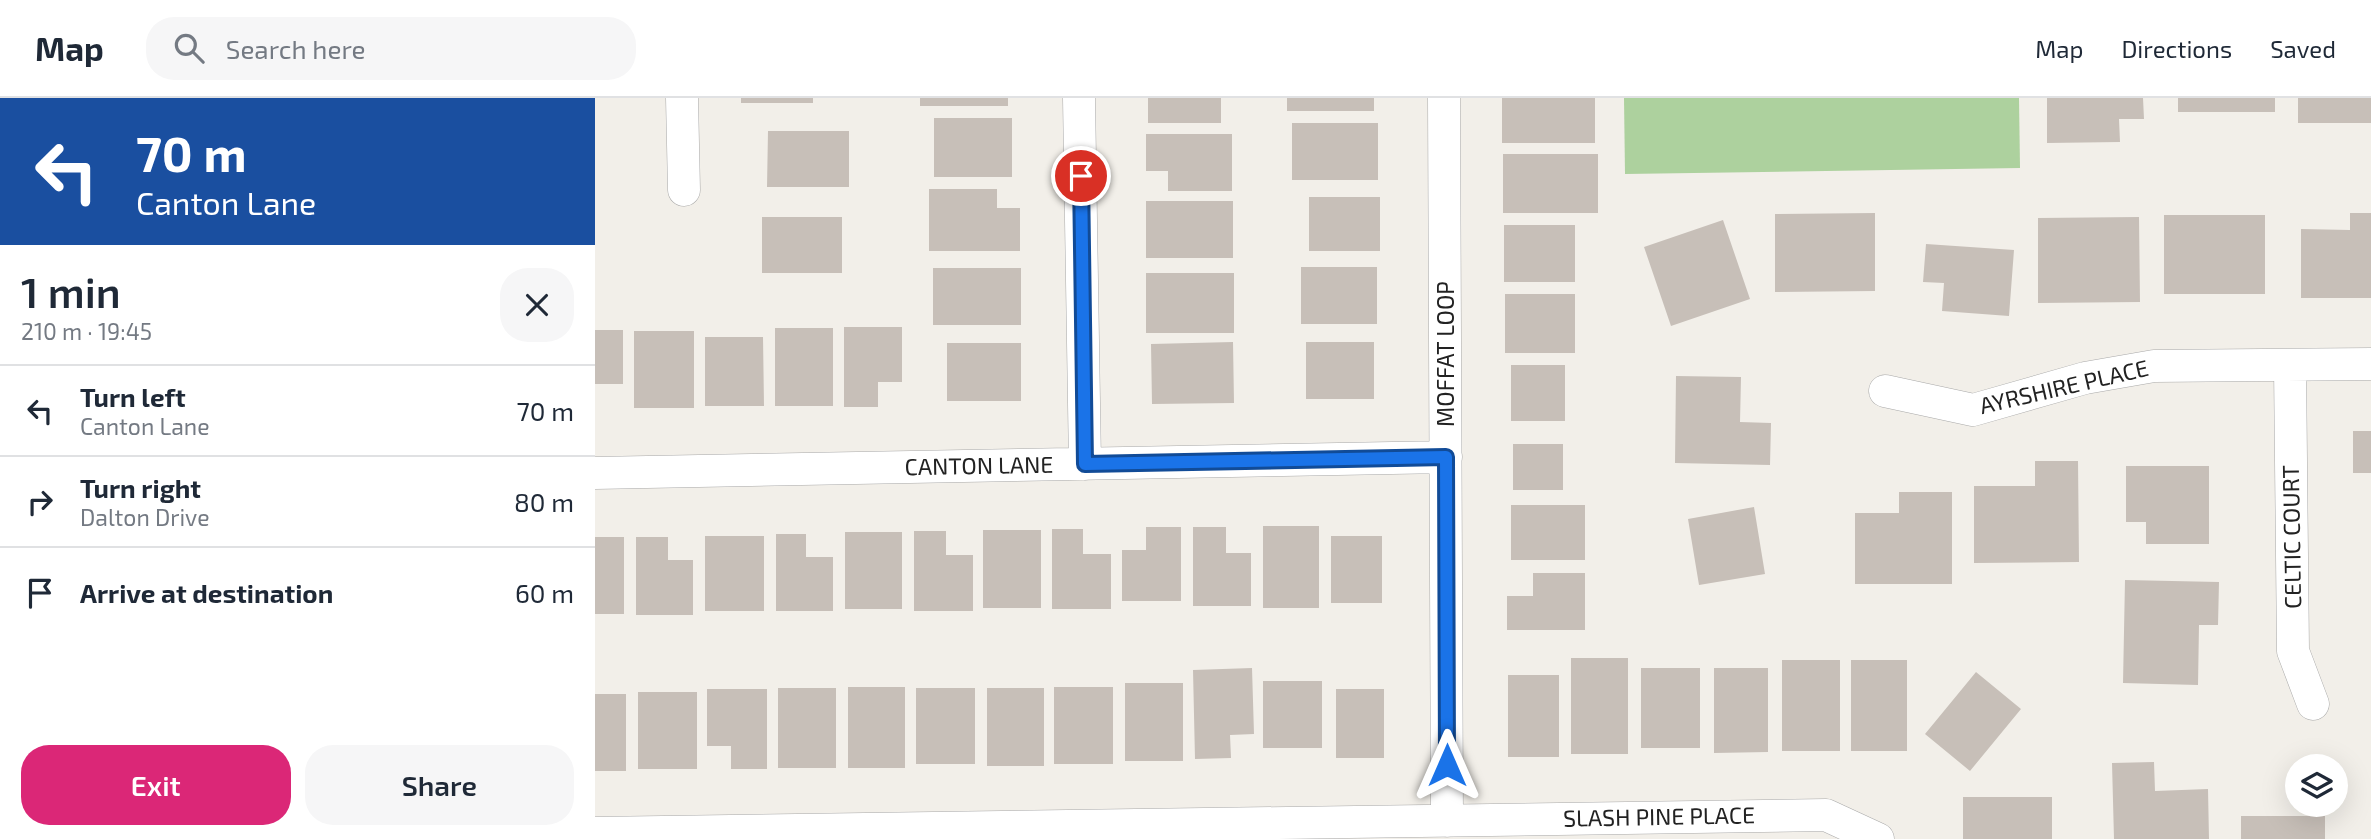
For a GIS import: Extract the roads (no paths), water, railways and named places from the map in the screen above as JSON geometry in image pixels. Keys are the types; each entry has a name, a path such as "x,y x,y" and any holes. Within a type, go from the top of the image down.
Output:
{"street":[{"path":"682,98 684,190"},
{"path":"1079,98 1085,464"},
{"name":"MOFFAT LOOP","path":"1444,98 1447,821"},
{"name":"AYRSHIRE PLACE","path":"1885,391 1973,410 2085,379 2154,366 2371,364"},
{"name":"CELTIC COURT","path":"2290,366 2293,652 2313,704"},
{"name":"CANTON LANE","path":"595,473 1446,457"},
{"name":"SLASH PINE PLACE","path":"595,833 1826,815 1878,839"}]}
